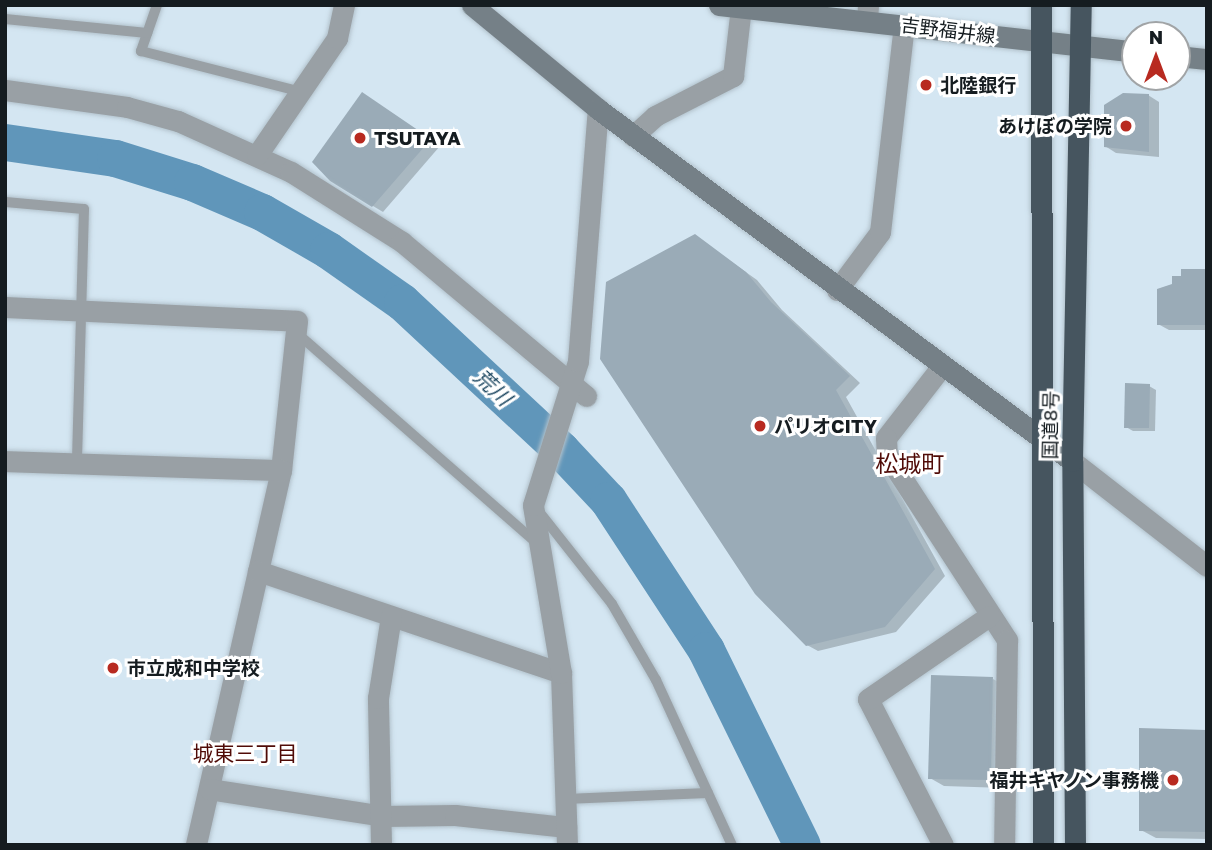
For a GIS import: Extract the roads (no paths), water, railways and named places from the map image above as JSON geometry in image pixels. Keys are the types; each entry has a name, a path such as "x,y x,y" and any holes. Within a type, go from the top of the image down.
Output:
{"highway":[{"name":"国道8号","path":"1041,5 1043,845"},
{"name":"国道8号","path":"1075,845 1072,461 1081,5"}],"street":[{"path":"257,155 303,92 337,38 344,5"},
{"path":"472,5 598,109 837,290 1072,461 1207,566"},
{"name":"吉野福井線","path":"719,5 868,13 904,25 1121,50"},
{"path":"634,136 655,116 733,76 741,8"},
{"path":"837,290 880,232 904,25"},
{"path":"5,90 127,107 178,121 257,155 333,195 402,242 574,389"},
{"path":"209,789 383,816 454,815 567,836 561,673 536,542 533,505 538,480 574,389 598,109"},
{"path":"5,307 297,321 298,334 281,470 197,845"},
{"path":"942,366 886,438 887,455 1006,640 1004,845"},
{"path":"5,461 281,470"},
{"path":"258,571 561,673"},
{"path":"380,845 383,816 378,698 391,616"},
{"path":"943,845 868,699 989,616"}],"lane":[{"path":"157,5 141,51 303,92"},
{"path":"5,19 147,33"},
{"path":"5,202 84,208 77,464"},
{"path":"298,334 536,542"},
{"path":"533,505 612,604 656,680 732,845"},
{"path":"565,800 708,793"}],"waterway":[{"name":"荒川","path":"5,142 115,158 192,182 262,212 328,250 402,302 561,450 608,500 706,650 802,845"}],"place":[{"name":"北陸銀行","path":"926,85"},
{"name":"あけぼの学院","path":"1126,126"},
{"name":"TSUTAYA","path":"360,138"},
{"name":"パリオCITY","path":"760,426"},
{"name":"市立成和中学校","path":"113,668"},
{"name":"福井キヤノン事務機","path":"1173,780"}],"district":[{"name":"松城町","path":"910,463"},
{"name":"城東三丁目","path":"245,753"}]}
